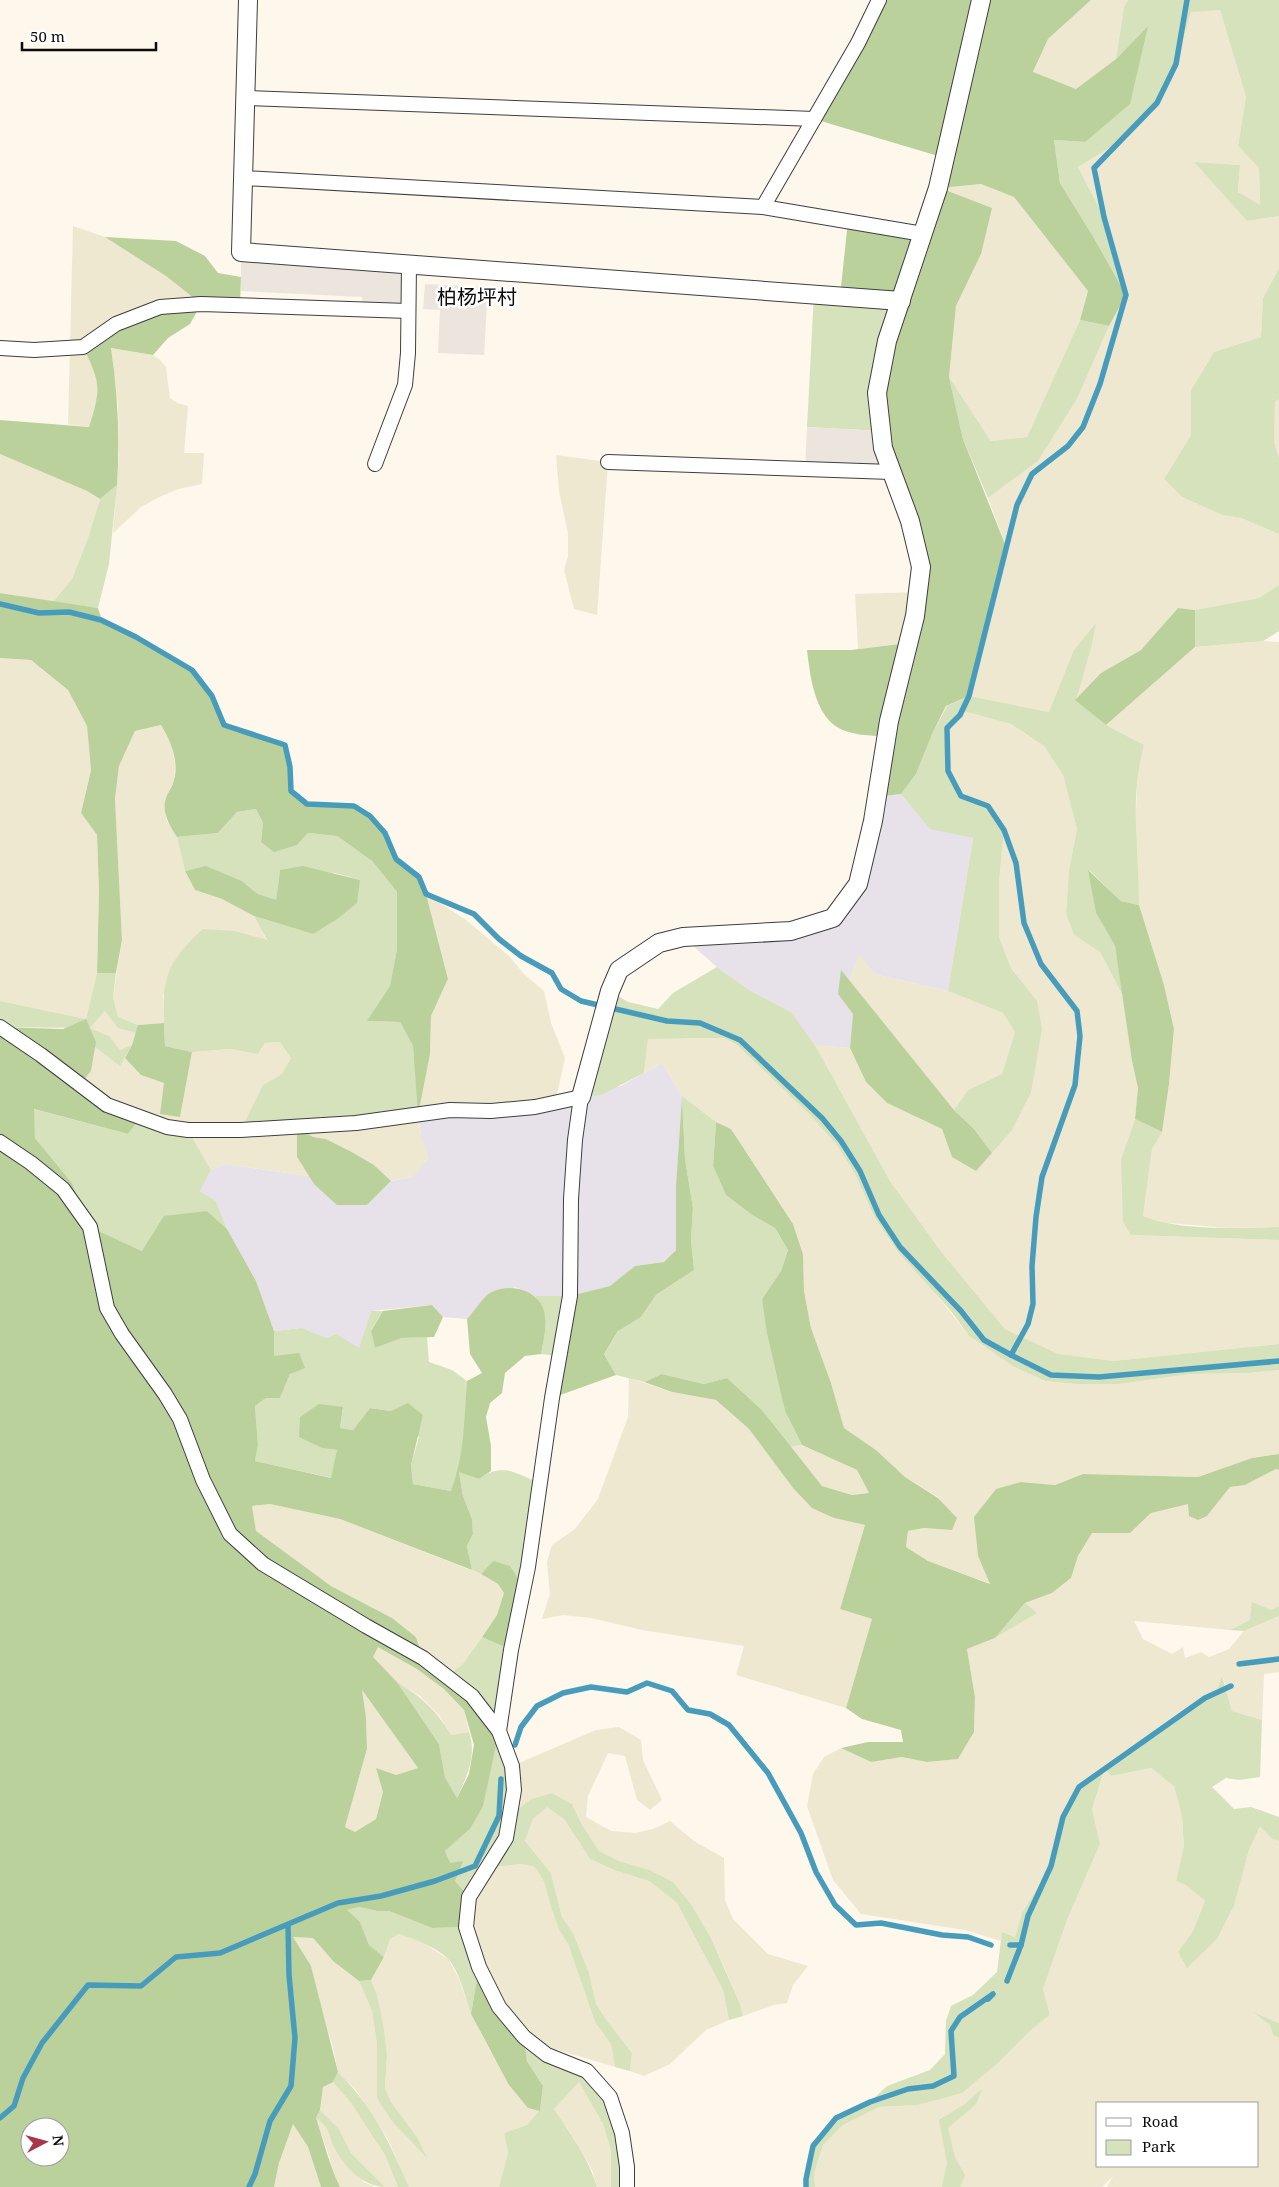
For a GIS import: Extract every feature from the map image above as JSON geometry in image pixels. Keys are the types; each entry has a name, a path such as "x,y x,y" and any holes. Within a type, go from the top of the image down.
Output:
{"street":[{"path":"248,0 241,252 901,301"},
{"path":"763,206 858,43 879,0"},
{"path":"499,1731 511,1650 528,1567 552,1398 570,1296 572,1189 575,1140 581,1097 610,991 619,970 659,943 683,936 791,931 833,918 858,884 873,821 889,721 915,616 921,567 910,521 883,448 877,393 887,341 938,188 981,0"},
{"path":"246,98 814,119"},
{"path":"244,178 763,206 923,234"},
{"path":"375,464 405,385 409,264"},
{"path":"0,348 34,350 84,347 116,324 160,307 201,304 408,311"},
{"path":"608,462 891,472"},
{"path":"0,1027 107,1105 167,1127 188,1130 241,1130 356,1123 450,1110 491,1111 535,1107 581,1097"},
{"path":"0,1142 31,1163 62,1189 90,1227 107,1308 122,1334 165,1394 180,1419 203,1480 230,1534 263,1564 423,1658 472,1696 499,1731 512,1766 514,1790 506,1838 469,1897 466,1928 479,1967 499,2007 518,2029 547,2055 587,2071 610,2097 622,2133 627,2167 627,2187"}],"shaded area":[{"path":"1091,0 1128,0 1124,7 1116,59 1076,89 1033,73 1048,39"},
{"path":"1220,10 1246,97 1238,146 1259,168 1260,206 1238,192 1240,165 1194,162 1247,221 1279,216 1279,268 1263,298 1261,337 1214,352 1191,390 1191,435 1164,479 1182,497 1279,534 1279,585 1259,598 1195,610 1178,608 1141,650 1101,673 1075,700 1091,648 1062,682 1049,712 969,696 1007,549 988,498 1038,461 1077,399 1109,326 1126,295 1104,217 1078,167 1116,144 1176,64 1191,11"},
{"path":"981,184 1014,197 1088,291 1080,320 1027,437 991,441 949,377 956,306 981,254 938,188"},
{"path":"73,226 105,237 131,252 166,276 201,304 84,348 96,372 98,396 89,427 68,424"},
{"path":"241,252 409,264 408,311 363,310 362,297 241,291"},
{"path":"425,284 488,287 484,355 438,353 440,310 423,309"},
{"path":"111,348 153,355 160,360 166,367 170,398 177,403 188,406 184,453 204,453 202,484 179,489 159,497 141,507 113,533 119,455 118,404"},
{"path":"1279,399 1279,458 1274,442 1275,402"},
{"path":"807,427 881,431 891,472 805,470"},
{"path":"0,454 87,491 100,499 88,538 72,579 53,602 0,593"},
{"path":"556,455 608,462 597,615 574,609 564,570 568,556 568,533 559,491"},
{"path":"918,592 908,643 858,649 855,594"},
{"path":"1263,641 1279,642 1279,1227 1229,1228 1156,1222 1143,1216 1152,1149 1162,1131 1174,1029 1164,985 1139,905 1135,835 1138,764 1144,745 1106,725 1195,647"},
{"path":"0,658 31,660 68,690 87,726 91,769 81,813 97,835 99,891 97,973 86,1019 0,1001"},
{"path":"963,711 1011,724 1044,746 1063,775 1077,829 1069,870 1066,914 1074,935 1100,952 1123,996 1132,1061 1138,1088 1135,1119 1121,1159 1131,1235 1279,1240 1279,1344 1113,1361 1057,1355 1005,1329 943,1254 890,1181 815,1045 850,1048 866,1082 887,1103 942,1129 952,1157 976,1170 1012,1130 1037,1001 1011,968 999,937 999,882 1004,830 988,806 961,796 948,771 947,728"},
{"path":"161,725 171,741 175,764 174,781 165,800 166,819 177,837 185,871 195,890 222,899 254,916 267,941 235,931 163,995 164,1023 138,1025 118,1017 113,997 122,940 115,799 119,766 135,731"},
{"path":"901,794 930,828 973,838 948,991 874,974 859,955 849,981 841,971 853,1014 850,1048 815,1045 791,1012 749,990 717,967 683,937 833,918 858,884 876,797"},
{"path":"426,894 466,920 510,957 524,974 544,991 551,1023 565,1058 555,1103 418,1115 421,1135 429,1158 413,1177 391,1181 374,1165 350,1151 326,1139 313,1137 297,1127 297,1157 309,1176 224,1164 211,1170 188,1130 167,1127 80,1085 91,1071 95,1047 119,1065 125,1058 141,1075 164,1083 180,1117 192,1052 232,1049 258,1054 265,1043 280,1042 291,1058 282,1074 263,1085 430,1054 431,1016 448,979"},
{"path":"859,954 874,974 948,991 1003,1013 1015,1032 1002,1074 968,1090 954,1110 849,981"},
{"path":"105,1011 118,1027 136,1033 132,1045 120,1050 109,1036 90,1028"},
{"path":"724,1038 737,1045 811,1116 836,1144 854,1172 874,1216 969,1336 1013,1365 1044,1381 1076,1384 1119,1384 1191,1374 1249,1373 1279,1370 1279,1454 1252,1458 1198,1477 1083,1474 1055,1485 1021,1482 978,1556 991,1584 928,1561 906,1547 908,1531 924,1528 952,1530 938,1497 905,1477 876,1450 844,1428 831,1383 811,1328 804,1291 803,1254 793,1224 731,1129 716,1122 682,1096 662,1063 644,1073 648,1039"},
{"path":"662,1063 682,1096 676,1185 676,1250 664,1262 635,1266 611,1286 570,1296 535,1296 515,1287 476,1310 467,1319 443,1317 432,1305 371,1311 359,1349 336,1334 327,1338 302,1328 274,1331 256,1281 227,1229 216,1201 200,1191 211,1170 224,1164 309,1176 314,1184 367,1205 391,1181 413,1177 421,1135 418,1115 491,1111 621,1086"},
{"path":"629,1378 672,1392 716,1400 749,1429 793,1488 834,1518 865,1525 840,1609 872,1619 846,1708 736,1675 744,1646 642,1630 591,1618 563,1615 542,1619 550,1594 547,1562 552,1545 575,1529 598,1499 628,1417"},
{"path":"802,1445 857,1470 869,1493 852,1495 822,1486 790,1447"},
{"path":"1276,1469 1279,1470 1279,1606 1230,1630 1134,1621 1143,1639 1172,1654 1183,1647 1185,1658 1201,1652 1209,1657 1229,1649 1244,1631 1279,1616 1279,1672 1264,1674 1262,1720 1232,1711 1223,1677 1216,1693 1205,1698 1105,1768 1111,1776 1151,1768 1174,1786 1182,1816 1184,1846 1176,1881 1186,1885 1205,1901 1193,1931 1178,1952 1217,1939 1234,1906 1249,1850 1260,1825 1271,1838 1279,1841 1279,2023 1256,2013 1270,2025 1273,2035 1279,2038 1279,2187 1107,2187 1113,2176 1102,2187 815,2187 814,2174 823,2145 843,2125 879,2107 917,2105 999,2062 1031,2030 1050,2015 1043,1989 1067,1920 1100,1844 1092,1809 1105,1769 1079,1788 1063,1817 1051,1866 1022,1913 1015,1937 1002,1932 1001,1941 965,1930 861,1914 833,1880 807,1806 813,1774 824,1757 841,1748 871,1762 902,1757 927,1762 958,1759 974,1732 975,1697 967,1649 995,1638 1036,1613 1025,1603 1052,1593 1071,1578 1078,1556 1092,1533 1130,1533 1151,1513 1188,1503 1207,1516 1230,1487 1245,1485"},
{"path":"270,1504 340,1519 481,1574 498,1584 505,1593 497,1615 462,1665 446,1676 423,1658 416,1637 392,1618 331,1586 255,1531 252,1506"},
{"path":"378,1646 417,1669 445,1689 464,1710 469,1732 451,1735 439,1715 420,1696 397,1682 372,1657"},
{"path":"361,1689 418,1768 396,1775 383,1792 376,1819 355,1832 345,1827 367,1749 366,1717"},
{"path":"619,1727 641,1740 643,1760 662,1800 650,1810 637,1800 625,1756 608,1753 588,1796 586,1817 611,1831 635,1833 653,1829 670,1821 694,1841 724,1858 725,1900 733,1919 768,1954 808,1966 793,1985 787,2003 774,2005 743,2016 740,2004 710,1936 691,1904 673,1882 650,1870 619,1861 599,1851 581,1823 572,1804 552,1793 509,1815 512,1766 596,1730"},
{"path":"547,1806 564,1819 590,1859 614,1870 649,1881 677,1903 723,1990 729,2020 706,2030 670,2064 644,2076 630,2071 632,2053 596,2004 589,1973 573,1933 562,1917 551,1873 525,1841 533,1819"},
{"path":"522,1864 535,1867 544,1882 559,1930 568,1944 595,2022 611,2044 615,2067 558,2050 547,2055 499,2007 466,1927 469,1897 487,1868"},
{"path":"399,1934 421,1941 449,1960 459,1979 471,2014 490,2050 528,2108 540,2111 527,2125 504,2133 508,2153 499,2187 409,2187 388,2139 356,2090 338,2072 332,2043 292,1937 313,1938 333,1961 359,1981 372,2011 377,2044 377,2098 426,2156 417,2137 391,2102 385,2088 387,2056 377,1995 371,1980 384,1957 390,1939"},
{"path":"579,2081 603,2124 611,2150 611,2187 597,2187 592,2170 574,2138 554,2109"},
{"path":"333,2082 351,2103 385,2155 398,2187 385,2187 351,2153 339,2129 320,2110 323,2086"},
{"path":"316,2118 327,2125 335,2149 364,2182 375,2187 340,2187 332,2171 330,2159"},
{"path":"293,2124 308,2147 321,2187 274,2187 279,2163"}],"green space":[{"path":"879,0 1091,0 1048,39 1033,72 1076,89 1116,59 1148,26 1130,104 1085,142 1054,140 1060,183 1126,295 1109,326 1080,320 1088,291 1014,197 981,184 940,188 992,208 981,254 956,306 949,377 963,439 1007,549 969,696 946,706 916,774 901,794 876,797 886,737 848,732 837,727 829,720 818,703 807,650 851,650 908,643 921,567 877,393 901,301 840,296 848,221 923,234 945,158 814,119"},
{"path":"1128,0 1279,0 1279,216 1247,221 1194,162 1240,165 1238,192 1260,205 1259,168 1238,146 1246,97 1220,10 1191,12 1176,64 1157,103 1116,144 1078,167 1104,217 1126,295 1060,183 1054,140 1085,142 1147,27 1116,59 1124,7"},
{"path":"105,237 176,241 205,256 218,273 241,277 240,305 201,304 190,324 168,338 153,355 111,348 118,416 117,485 100,499 87,491 0,454 0,420 89,427 96,404 97,386 93,369 83,347 116,324 200,303 166,276"},
{"path":"1279,268 1279,399 1275,402 1274,442 1279,458 1279,534 1241,518 1223,515 1182,497 1164,479 1191,435 1191,390 1214,352 1261,337 1263,298"},
{"path":"814,294 901,301 881,431 807,427"},
{"path":"1080,320 1109,326 1077,399 1038,461 988,498 963,439 949,377 991,441 1027,437"},
{"path":"117,485 109,564 98,608 53,602 72,579 88,538 100,499"},
{"path":"1279,585 1279,631 1263,641 1195,647 1195,610 1259,598"},
{"path":"0,593 98,608 102,620 163,651 191,671 212,696 224,725 285,745 290,767 291,791 307,804 354,806 370,816 385,833 396,859 419,877 426,894 448,979 431,1016 430,1054 418,1115 413,1046 400,1022 367,1021 390,986 397,949 397,892 372,861 337,836 308,833 297,845 274,852 261,842 263,823 256,809 237,812 218,833 177,837 165,814 166,798 174,780 175,758 171,744 161,725 135,731 119,766 115,799 122,940 116,973 97,973 99,891 97,835 81,813 91,770 87,726 68,690 31,660 0,658"},
{"path":"1178,608 1195,610 1195,647 1106,725 1075,700 1101,673 1141,650"},
{"path":"1096,623 1076,700 1106,725 1144,745 1139,765 1136,805 1139,905 1121,901 1089,870 1096,913 1115,946 1123,996 1100,952 1074,935 1066,914 1069,870 1077,829 1063,775 1044,746 1011,724 963,711 947,728 948,771 961,796 988,806 1004,830 999,882 999,937 1011,968 1037,1001 1042,1029 1031,1092 1012,1130 992,1153 974,1129 954,1110 968,1090 1002,1074 1015,1032 1003,1013 948,991 973,838 930,829 901,794 916,774 933,732 947,706 969,696 1049,712 1074,650"},
{"path":"256,809 263,823 261,842 297,845 308,833 337,836 372,861 397,892 397,949 390,987 368,1021 400,1022 413,1046 418,1115 241,1130 263,1085 282,1074 291,1058 280,1042 265,1043 258,1054 231,1049 192,1052 165,1046 164,995 170,969 188,943 203,929 235,931 267,940 254,916 313,934 360,880 335,873 280,870 276,901 258,894 242,881 206,867 185,871 177,837 218,833 237,812"},
{"path":"206,866 242,881 258,894 276,900 280,870 303,866 360,880 357,903 337,919 313,934 254,916 222,899 195,890 185,871"},
{"path":"1088,870 1121,901 1139,905 1164,985 1174,1029 1162,1132 1135,1119 1138,1088 1132,1061 1115,946 1096,913"},
{"path":"717,967 749,990 791,1012 815,1045 890,1181 943,1254 1005,1329 1058,1354 1113,1361 1279,1344 1279,1370 1249,1373 1191,1374 1119,1384 1076,1384 1045,1381 1013,1366 969,1336 951,1311 899,1253 874,1216 854,1172 836,1144 811,1116 737,1045 724,1038 648,1039 644,1073 601,1095 581,1097 610,991 628,1002 658,1009 673,993"},
{"path":"841,970 954,1110 974,1129 992,1153 976,1171 952,1157 942,1129 887,1103 866,1082 850,1048 853,1014 838,994"},
{"path":"97,973 116,973 113,997 118,1017 138,1025 136,1033 118,1028 105,1011 90,1028 0,1027 0,1001 86,1019"},
{"path":"86,1019 96,1042 91,1071 80,1085 141,1117 128,1134 34,1109 35,1138 72,1183 90,1227 142,1251 164,1216 207,1211 227,1229 256,1281 274,1331 274,1356 299,1353 305,1368 290,1374 280,1398 266,1398 255,1406 258,1445 255,1461 331,1478 337,1450 322,1448 299,1437 300,1417 319,1404 343,1407 340,1428 353,1430 370,1408 391,1411 408,1403 423,1415 411,1465 413,1484 451,1491 459,1464 467,1381 482,1373 470,1354 467,1319 490,1293 504,1288 520,1289 527,1292 539,1301 543,1308 545,1331 541,1354 525,1356 505,1373 502,1393 490,1403 486,1417 491,1446 491,1471 479,1479 459,1472 463,1496 472,1519 473,1534 467,1546 472,1570 340,1519 270,1504 252,1506 256,1531 331,1586 392,1618 416,1637 423,1658 499,1731 483,1806 470,1829 445,1851 450,1863 463,1861 455,1881 469,1897 466,1927 432,1928 389,1911 377,1911 359,1907 347,1910 360,1922 369,1945 384,1957 371,1980 359,1981 333,1961 313,1938 293,1937 311,1966 338,2072 333,2082 323,2087 320,2110 316,2118 340,2187 321,2187 308,2147 293,2124 279,2163 274,2187 0,2187 0,1027 63,1029","holes":["378,1647 417,1669 444,1689 464,1710 474,1745 469,1774 457,1798 445,1777 439,1744 397,1682 373,1657","362,1690 418,1768 396,1775 376,1768 383,1792 376,1819 355,1832 345,1827 367,1749 366,1717"]},
{"path":"164,1023 165,1046 192,1052 180,1117 160,1114 164,1083 141,1075 125,1058 132,1045 138,1025"},
{"path":"90,1028 109,1036 120,1050 132,1045 120,1066 95,1047"},
{"path":"682,1096 716,1122 713,1166 726,1195 752,1215 775,1228 788,1250 781,1271 762,1299 785,1411 802,1445 790,1447 761,1409 727,1378 704,1384 662,1374 644,1382 616,1375 604,1354 619,1330 641,1317 656,1295 694,1270 691,1240 693,1208 685,1159"},
{"path":"682,1096 685,1159 693,1208 691,1240 694,1270 656,1295 641,1317 618,1331 604,1354 616,1375 552,1398 570,1296 610,1286 635,1266 664,1262 676,1250 676,1185"},
{"path":"33,1109 128,1134 141,1117 188,1130 211,1170 200,1191 216,1201 227,1229 207,1211 142,1251 90,1227 72,1183 35,1138"},
{"path":"1135,1119 1162,1132 1152,1149 1143,1216 1173,1224 1210,1228 1279,1227 1279,1240 1131,1235 1123,1222 1121,1159"},
{"path":"716,1122 731,1129 793,1224 803,1254 804,1291 811,1328 831,1383 844,1428 876,1450 905,1477 938,1498 957,1518 952,1530 924,1528 908,1531 906,1547 928,1561 990,1584 978,1556 974,1517 996,1489 1021,1482 1055,1485 1083,1474 1198,1477 1252,1458 1279,1454 1279,1470 1276,1469 1245,1485 1230,1487 1207,1516 1198,1520 1189,1516 1188,1504 1151,1513 1130,1533 1092,1533 1078,1556 1071,1578 1052,1593 1025,1603 995,1638 967,1649 975,1697 974,1732 958,1759 927,1762 902,1757 871,1762 841,1748 868,1742 903,1742 901,1730 862,1719 846,1708 872,1619 840,1609 865,1525 834,1518 812,1508 793,1488 749,1429 716,1400 672,1392 644,1382 662,1374 704,1384 727,1378 761,1409 822,1486 852,1495 869,1493 857,1470 802,1445 785,1411 767,1333 762,1299 781,1271 788,1250 775,1228 752,1215 726,1195 713,1166"},
{"path":"297,1127 313,1137 326,1139 350,1151 374,1165 391,1181 367,1205 337,1205 314,1184 297,1157"},
{"path":"535,1296 570,1296 559,1356 541,1354 545,1324 543,1310"},
{"path":"432,1305 443,1317 434,1337 402,1338 375,1348 371,1331 383,1311"},
{"path":"371,1311 383,1311 371,1330 375,1348 402,1338 427,1337 429,1362 452,1370 467,1381 464,1442 459,1471 479,1479 495,1471 509,1471 539,1483 524,1588 493,1561 481,1574 472,1570 467,1546 473,1534 472,1519 463,1496 459,1472 451,1491 413,1484 411,1465 419,1437 391,1411 370,1408 353,1430 340,1428 343,1408 322,1448 337,1450 332,1478 255,1461 258,1445 255,1406 266,1398 280,1398 290,1374 274,1357 274,1331 302,1328 327,1338 336,1334 359,1348"},
{"path":"493,1561 510,1566 524,1588 511,1650 482,1637 497,1615 504,1593 498,1584 481,1574"},
{"path":"1252,1602 1271,1610 1279,1606 1279,1616 1244,1631 1230,1630 1250,1620"},
{"path":"1025,1603 1037,1613 995,1638"},
{"path":"482,1637 511,1650 499,1731 446,1676 462,1665"},
{"path":"1222,1676 1232,1711 1262,1720 1260,1777 1239,1780 1226,1778 1212,1787 1234,1809 1251,1807 1279,1817 1279,1841 1271,1838 1260,1826 1249,1850 1234,1906 1217,1939 1187,1968 1178,1952 1193,1931 1205,1901 1186,1885 1176,1881 1184,1846 1182,1816 1174,1786 1151,1768 1111,1776 1105,1768 1179,1716 1216,1693"},
{"path":"397,1682 428,1705 440,1718 451,1735 469,1732 472,1749 470,1765 457,1798 445,1777 439,1744"},
{"path":"499,1731 512,1766 510,1815 532,1799 552,1793 572,1804 581,1823 599,1851 619,1861 650,1870 673,1882 691,1904 710,1936 740,2004 743,2016 729,2020 723,1990 677,1903 649,1881 614,1870 590,1859 564,1819 547,1807 533,1819 525,1841 551,1873 562,1917 573,1933 589,1973 596,2004 632,2053 630,2071 615,2067 611,2044 595,2022 568,1944 559,1930 544,1882 535,1867 522,1864 487,1868 469,1897 455,1881 445,1851 470,1829"},
{"path":"1105,1769 1092,1809 1100,1844 1067,1920 1043,1989 1050,2015 962,2093 917,2105 879,2107 843,2125 823,2145 814,2174 815,2187 806,2187 813,2146 836,2118 870,2102 887,2086 930,2070 945,2054 946,2021 951,2006 973,1995 997,1972 1002,1932 1015,1937 1022,1913 1051,1866 1063,1817 1079,1787"},
{"path":"359,1907 377,1911 389,1911 432,1928 466,1927 479,1967 471,2014 459,1977 452,1964 443,1954 419,1941 399,1934 390,1939 384,1957 369,1945 360,1922 346,1910"},
{"path":"479,1967 524,2037 527,2061 543,2086 540,2111 528,2108 509,2085 471,2014"},
{"path":"371,1980 377,1995 384,2029 387,2056 385,2088 391,2102 417,2137 427,2158 392,2121 377,2098 377,2044 372,2011 359,1981"},
{"path":"1253,2012 1279,2023 1279,2038 1273,2035 1270,2025"},
{"path":"524,2037 587,2071 610,2097 627,2187 611,2187 611,2150 603,2124 579,2082 554,2109 584,2156 597,2187 499,2187 508,2153 504,2133 527,2125 540,2110 543,2086 527,2061"},
{"path":"338,2072 371,2112 395,2155 409,2187 398,2187 385,2155 351,2103 333,2082"},
{"path":"982,2089 976,2104 948,2128 955,2157 965,2175 960,2187 942,2187 947,2163 939,2120 965,2104"},
{"path":"320,2110 339,2129 351,2153 385,2187 377,2186 362,2179 343,2161 334,2147 326,2128 316,2118"}],"waterway":[{"path":"1011,1355 1028,1324 1033,1304 1032,1266 1042,1177 1075,1085 1080,1036 1077,1011 1041,964 1024,923 1016,863 1004,830 988,806 961,796 948,771 947,728 960,715 969,696 1017,505 1032,474 1068,446 1083,427 1100,384 1126,295 1104,217 1094,168 1157,103 1176,64 1187,0"},
{"path":"0,604 39,613 69,612 101,620 136,637 192,670 212,696 224,725 285,745 290,767 291,791 307,804 354,806 370,816 385,833 396,859 419,877 426,894 474,914 499,939 521,956 552,973 561,989 581,1001 667,1021 700,1023 740,1040 822,1118 841,1141 860,1171 879,1215 900,1247 961,1311 984,1340 1051,1375 1099,1377 1279,1361"},
{"path":"1239,1664 1279,1659"},
{"path":"515,1745 521,1727 537,1706 563,1693 591,1687 627,1692 647,1683 672,1691 688,1710 710,1714 729,1725 768,1773 801,1833 816,1872 835,1905 856,1925 881,1923 942,1935 968,1937 991,1945"},
{"path":"1007,1981 1021,1945 1028,1916 1051,1866 1063,1817 1079,1787 1205,1698 1231,1686"},
{"path":"0,2118 14,2106 23,2078 42,2043 88,1985 141,1986 176,1957 220,1953 338,1903 381,1896 435,1881 475,1866 499,1816 501,1779"},
{"path":"249,2187 255,2174 270,2121 291,2086 295,2038 289,1975 288,1925"},
{"path":"1010,1945 1021,1945"},
{"path":"806,2187 813,2146 836,2118 870,2102 908,2089 933,2086 954,2076 951,2031 960,2017 993,1994 988,1999"}],"district":[{"name":"柏杨坪村","path":"477,296"}]}
